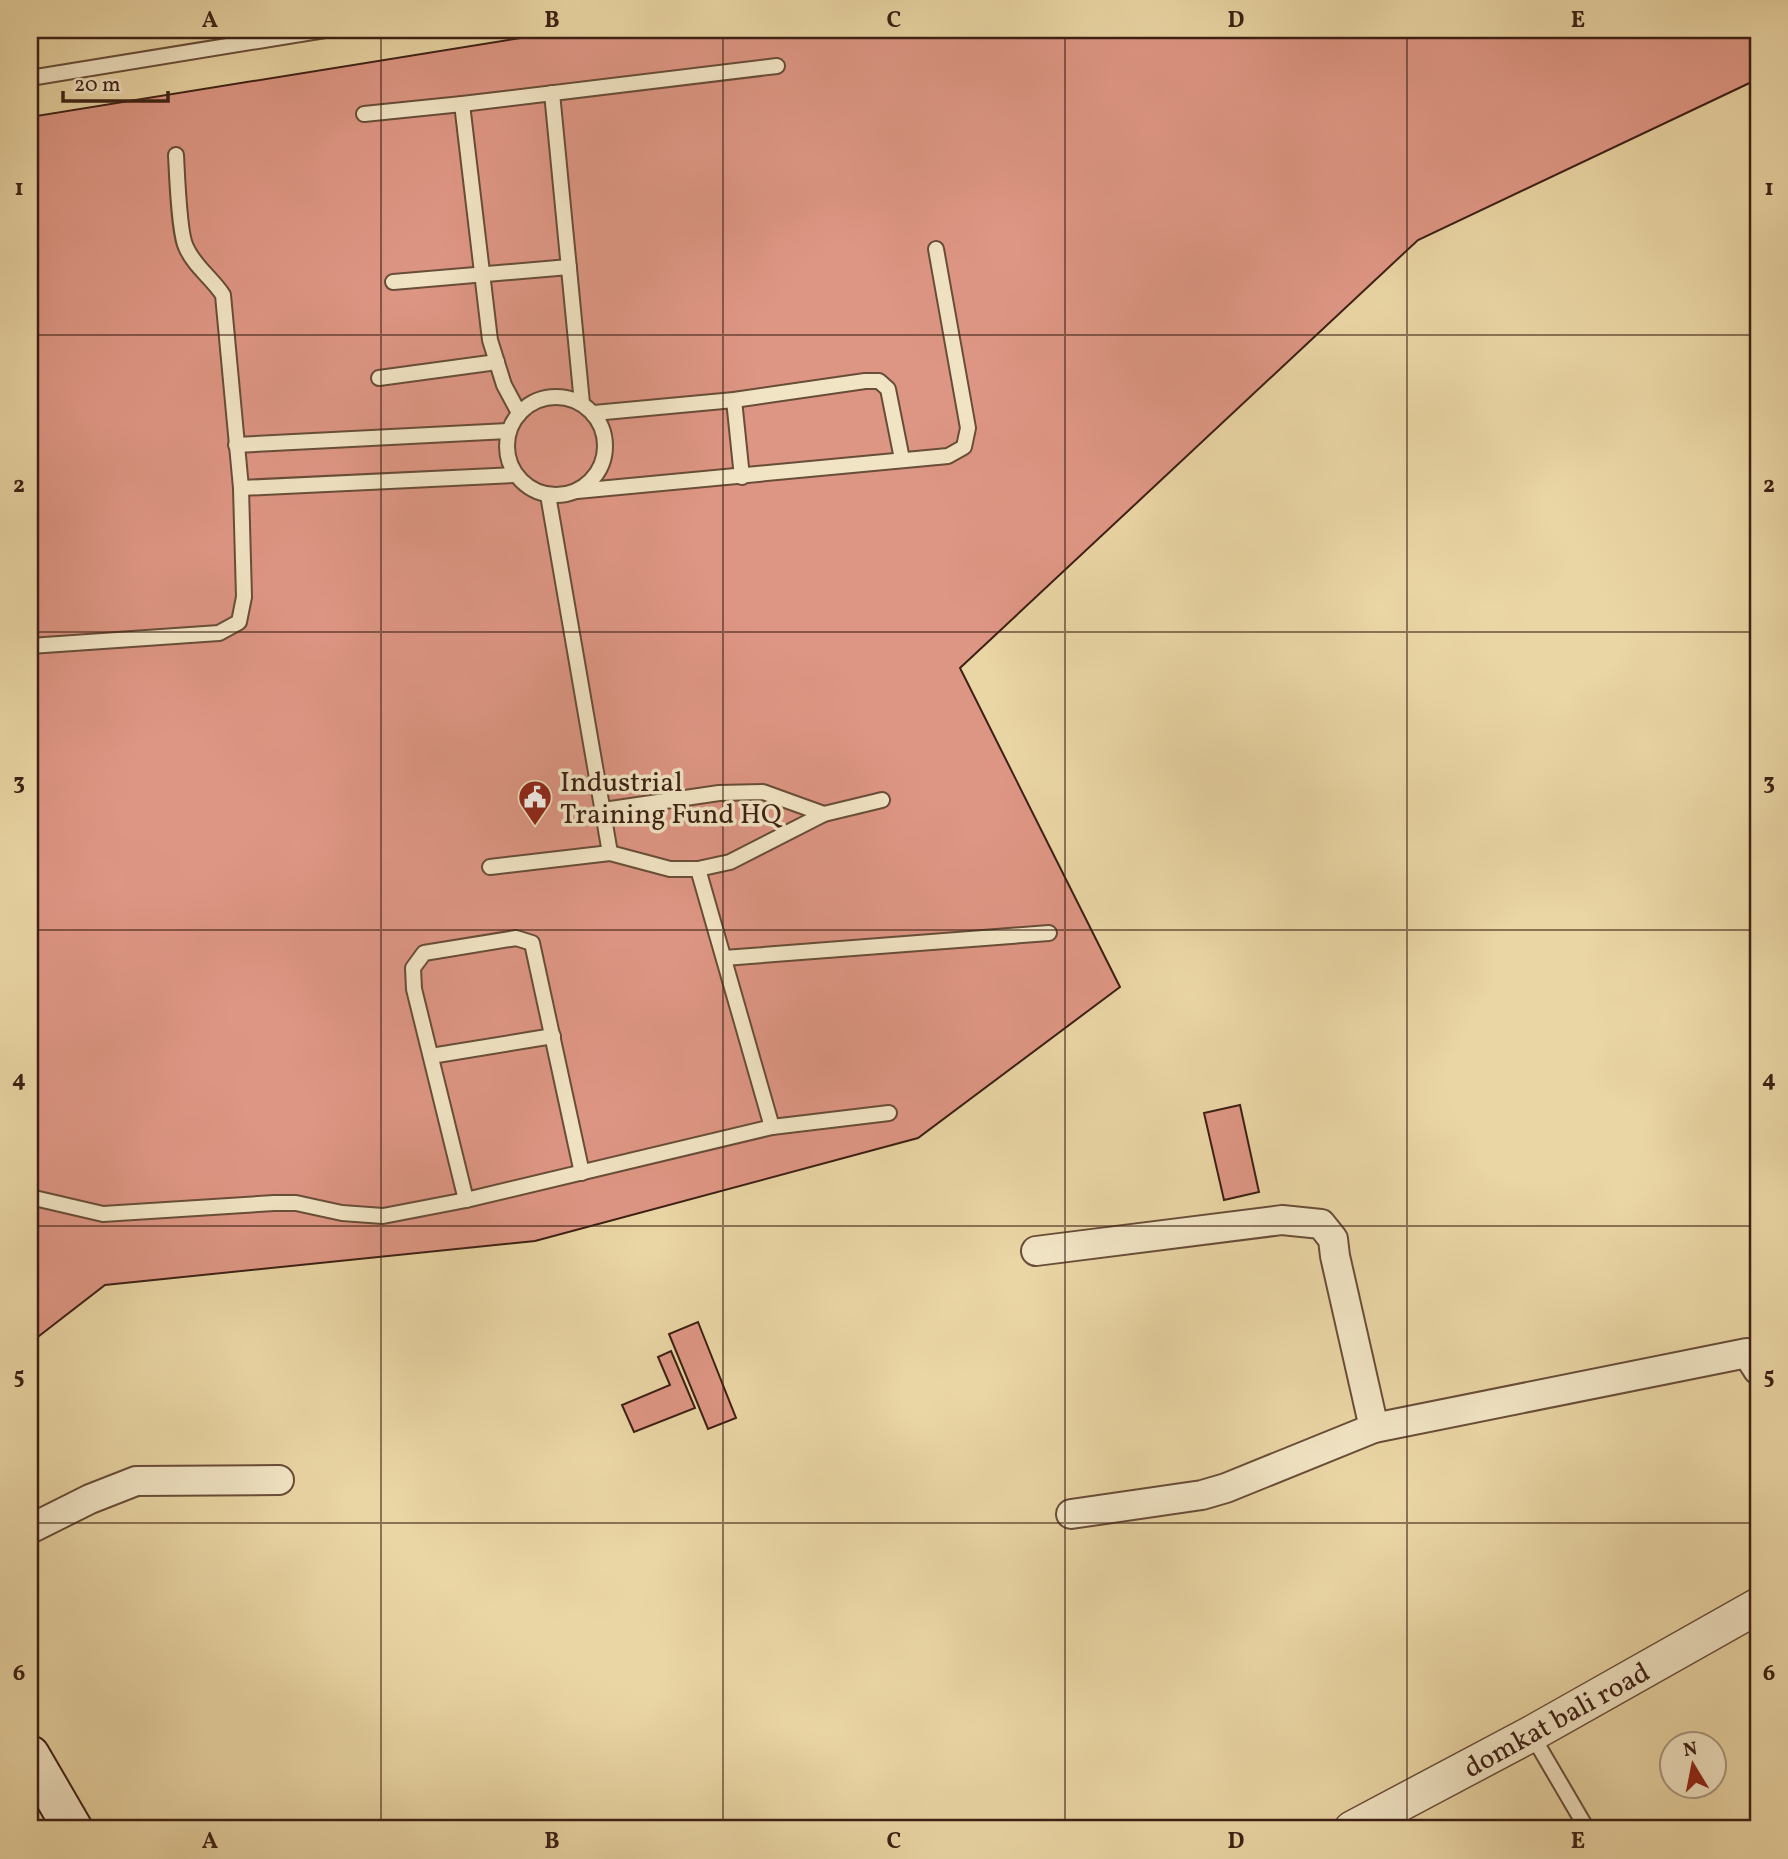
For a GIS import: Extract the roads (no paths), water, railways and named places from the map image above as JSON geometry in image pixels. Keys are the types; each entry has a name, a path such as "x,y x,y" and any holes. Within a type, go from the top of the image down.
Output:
{"main road":[{"path":"30,1755 73,1829"}],"street":[{"path":"1036,1251 1282,1220 1321,1224 1333,1239 1374,1429"},
{"path":"1071,1514 1214,1492 1374,1429 1747,1353 1758,1370"},
{"path":"30,1529 90,1499 136,1481 279,1480"},
{"name":"domkat bali road","path":"1352,1829 1531,1734 1758,1606"}],"lane":[{"path":"30,78 325,30"},
{"path":"364,114 777,66"},
{"path":"552,93 569,267 588,408 602,426 606,441 605,457 595,477 578,491"},
{"path":"462,104 490,340 504,385 519,413"},
{"path":"30,646 219,633 239,622 244,597 241,488 223,295 184,245 176,155"},
{"path":"902,459 888,389 879,381 734,400 588,408 561,396 537,400 519,413 508,431 506,453 515,475 530,488 548,495 948,456 964,447 968,428 936,249"},
{"path":"393,282 569,267"},
{"path":"379,378 497,362"},
{"path":"734,400 742,477"},
{"path":"236,445 508,431"},
{"path":"241,488 515,475"},
{"path":"548,495 610,853"},
{"path":"604,810 719,793 763,792 824,814"},
{"path":"490,867 610,853 670,869 698,869 730,862 824,814 882,800"},
{"path":"698,869 772,1127"},
{"path":"724,958 1049,933"},
{"path":"466,1200 414,989 414,968 424,953 516,938 532,943 582,1172"},
{"path":"431,1056 553,1036"},
{"path":"30,1198 103,1214 296,1203 342,1213 383,1216 466,1200 772,1127 889,1113"},
{"path":"1531,1734 1587,1829"}],"place":[{"name":"Industrial Training Fund HQ","path":"535,827"}]}
